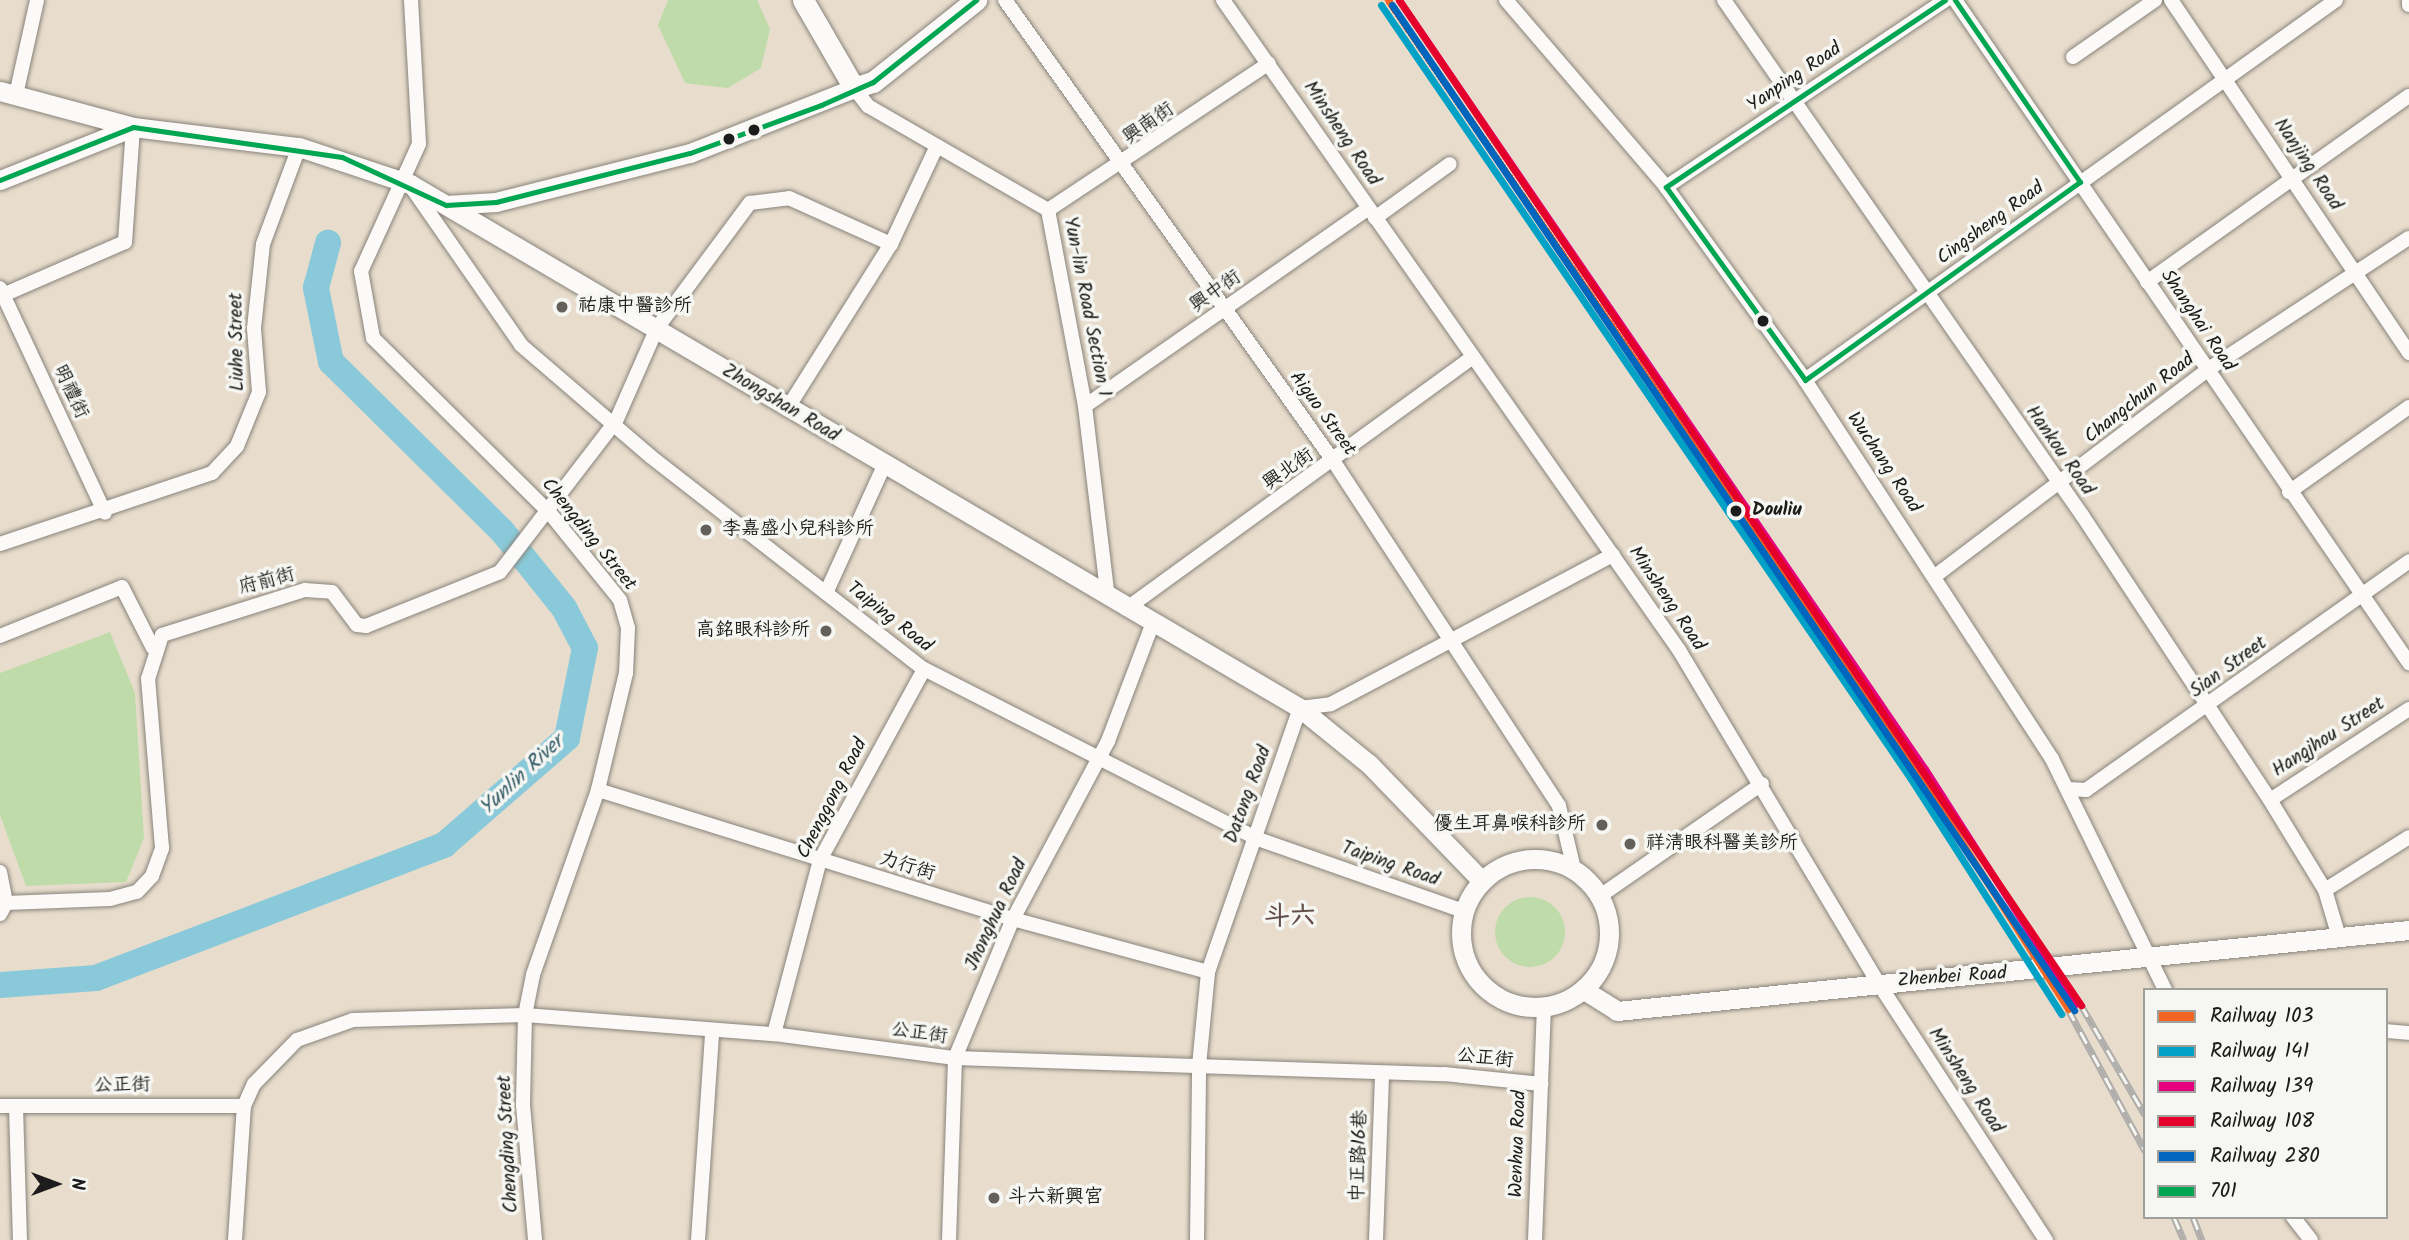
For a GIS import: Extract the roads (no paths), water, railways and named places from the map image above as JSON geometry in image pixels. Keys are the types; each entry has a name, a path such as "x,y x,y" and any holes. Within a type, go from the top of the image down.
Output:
{"main road":[{"path":"803,0 855,88 873,82 976,0"}],"street":[{"path":"8,93 37,0"},
{"name":"Chengding Street","path":"411,0 419,144 405,182 361,271 373,338 548,512 620,600 628,628 626,673 598,790 533,975 525,1015 523,1105 535,1240"},
{"name":"Aiguo Street","path":"1005,0 1120,168 1334,462 1559,806 1574,869"},
{"name":"Minsheng Road","path":"1223,0 1472,358 1613,555 1762,784 1880,984 2046,1240"},
{"name":"Wuchang Road","path":"1506,0 1666,187 1805,380 1935,576 2067,789 2164,988"},
{"name":"Hankou Road","path":"1724,0 2060,486 2209,707 2325,890 2339,937"},
{"name":"Yanping Road","path":"1666,187 1945,0"},
{"name":"Shanghai Road","path":"1955,0 2289,492 2409,663"},
{"path":"2073,57 2155,0"},
{"name":"Nanjing Road","path":"2171,0 2409,354"},
{"name":"Cingsheng Road","path":"1805,380 2336,0"},
{"path":"2409,0 2409,5"},
{"name":"興南街","path":"1048,210 1120,168 1269,63"},
{"path":"446,205 496,202 690,153 855,88"},
{"name":"Yun-lin Road Section 1","path":"855,88 868,106 1048,210 1085,405 1108,598"},
{"name":"Zhongshan Road","path":"8,93 133,127 299,147 405,182 657,328 787,409 1152,625 1300,708 1369,764 1481,880"},
{"path":"2147,282 2295,181 2409,96"},
{"path":"0,180 133,127 125,242 2,292"},
{"path":"787,409 891,244 937,146"},
{"name":"Liuhe Street","path":"0,544 105,513 212,474 237,446 259,392 254,328 262,244 299,147"},
{"name":"興中街","path":"1085,405 1222,311 1450,164"},
{"name":"Taiping Road","path":"405,182 520,345 616,421 650,456 924,669 1255,838 1466,912"},
{"path":"548,512 616,421 657,328 750,203 789,198 891,244"},
{"name":"Changchun Road","path":"1935,576 2060,486 2207,370 2409,238"},
{"name":"明禮街","path":"2,292 105,513"},
{"name":"興北街","path":"1126,609 1334,462 1472,358"},
{"path":"2289,492 2409,407"},
{"path":"826,593 884,466"},
{"name":"府前街","path":"153,648 175,627 305,590 332,592 357,625 366,626 500,572 548,512"},
{"path":"1300,708 1331,704 1613,555"},
{"name":"Sian Street","path":"2067,789 2086,790 2209,707 2409,561"},
{"path":"0,636 122,587 153,648 148,679 162,848 152,876 137,892 110,899 3,909 0,872"},
{"name":"Jhonghua Road","path":"948,1240 955,1058 1013,919 1100,758 1152,625"},
{"name":"Chenggong Road","path":"774,1034 820,860 924,669"},
{"name":"Datong Road","path":"1197,1240 1199,1066 1208,972 1300,708"},
{"name":"Hangjhou Street","path":"2270,800 2409,709"},
{"path":"1600,896 1762,784"},
{"name":"力行街","path":"598,790 1013,919 1208,972"},
{"path":"2325,890 2409,837"},
{"path":"1519,860 1574,869 1600,896 1609,942 1584,990 1544,1008 1504,1002 1473,976 1460,937 1466,912 1481,880 1519,860"},
{"name":"Zhenbei Road","path":"1584,990 1617,1011 2409,930"},
{"name":"Wenhua Road","path":"1535,1240 1544,1008"},
{"name":"公正街","path":"0,1106 244,1106 254,1084 297,1040 353,1020 525,1015 712,1032 774,1034 955,1058 1382,1073 1541,1084"},
{"path":"2388,1031 2409,1033"},
{"path":"698,1240 712,1032"},
{"name":"中正路16巷","path":"1376,1240 1382,1073"},
{"path":"235,1240 244,1106"},
{"path":"16,1107 19,1240"},
{"path":"2295,1219 2311,1240"}],"waterway":[{"name":"Yunlin River","path":"0,985 96,978 444,845 567,738 585,648 564,608 502,531 331,362 316,288 328,243"}],"railway":[{"path":"2081,1005 2143,1112"},
{"path":"2068,1009 2143,1147"},
{"path":"2175,1219 2184,1240"},
{"path":"2194,1219 2202,1240"}],"rail line":[{"name":"103","path":"1388,0 1918,774 2068,1009"},
{"name":"139","path":"1399,0 1925,769 2075,1004"},
{"name":"108","path":"1399,0 2081,1005"},
{"name":"141","path":"1381,5 1911,779 2061,1014"},
{"name":"280","path":"1392,5 2074,1010"}],"place":[{"name":"祐康中醫診所","path":"562,307"},
{"name":"Douliu","path":"1736,511"},
{"name":"李嘉盛小兒科診所","path":"706,530"},
{"name":"高銘眼科診所","path":"826,631"},
{"name":"優生耳鼻喉科診所","path":"1602,825"},
{"name":"祥清眼科醫美診所","path":"1630,844"},
{"name":"斗六新興宮","path":"994,1198"}],"district":[{"name":"斗六","path":"1290,918"}]}
